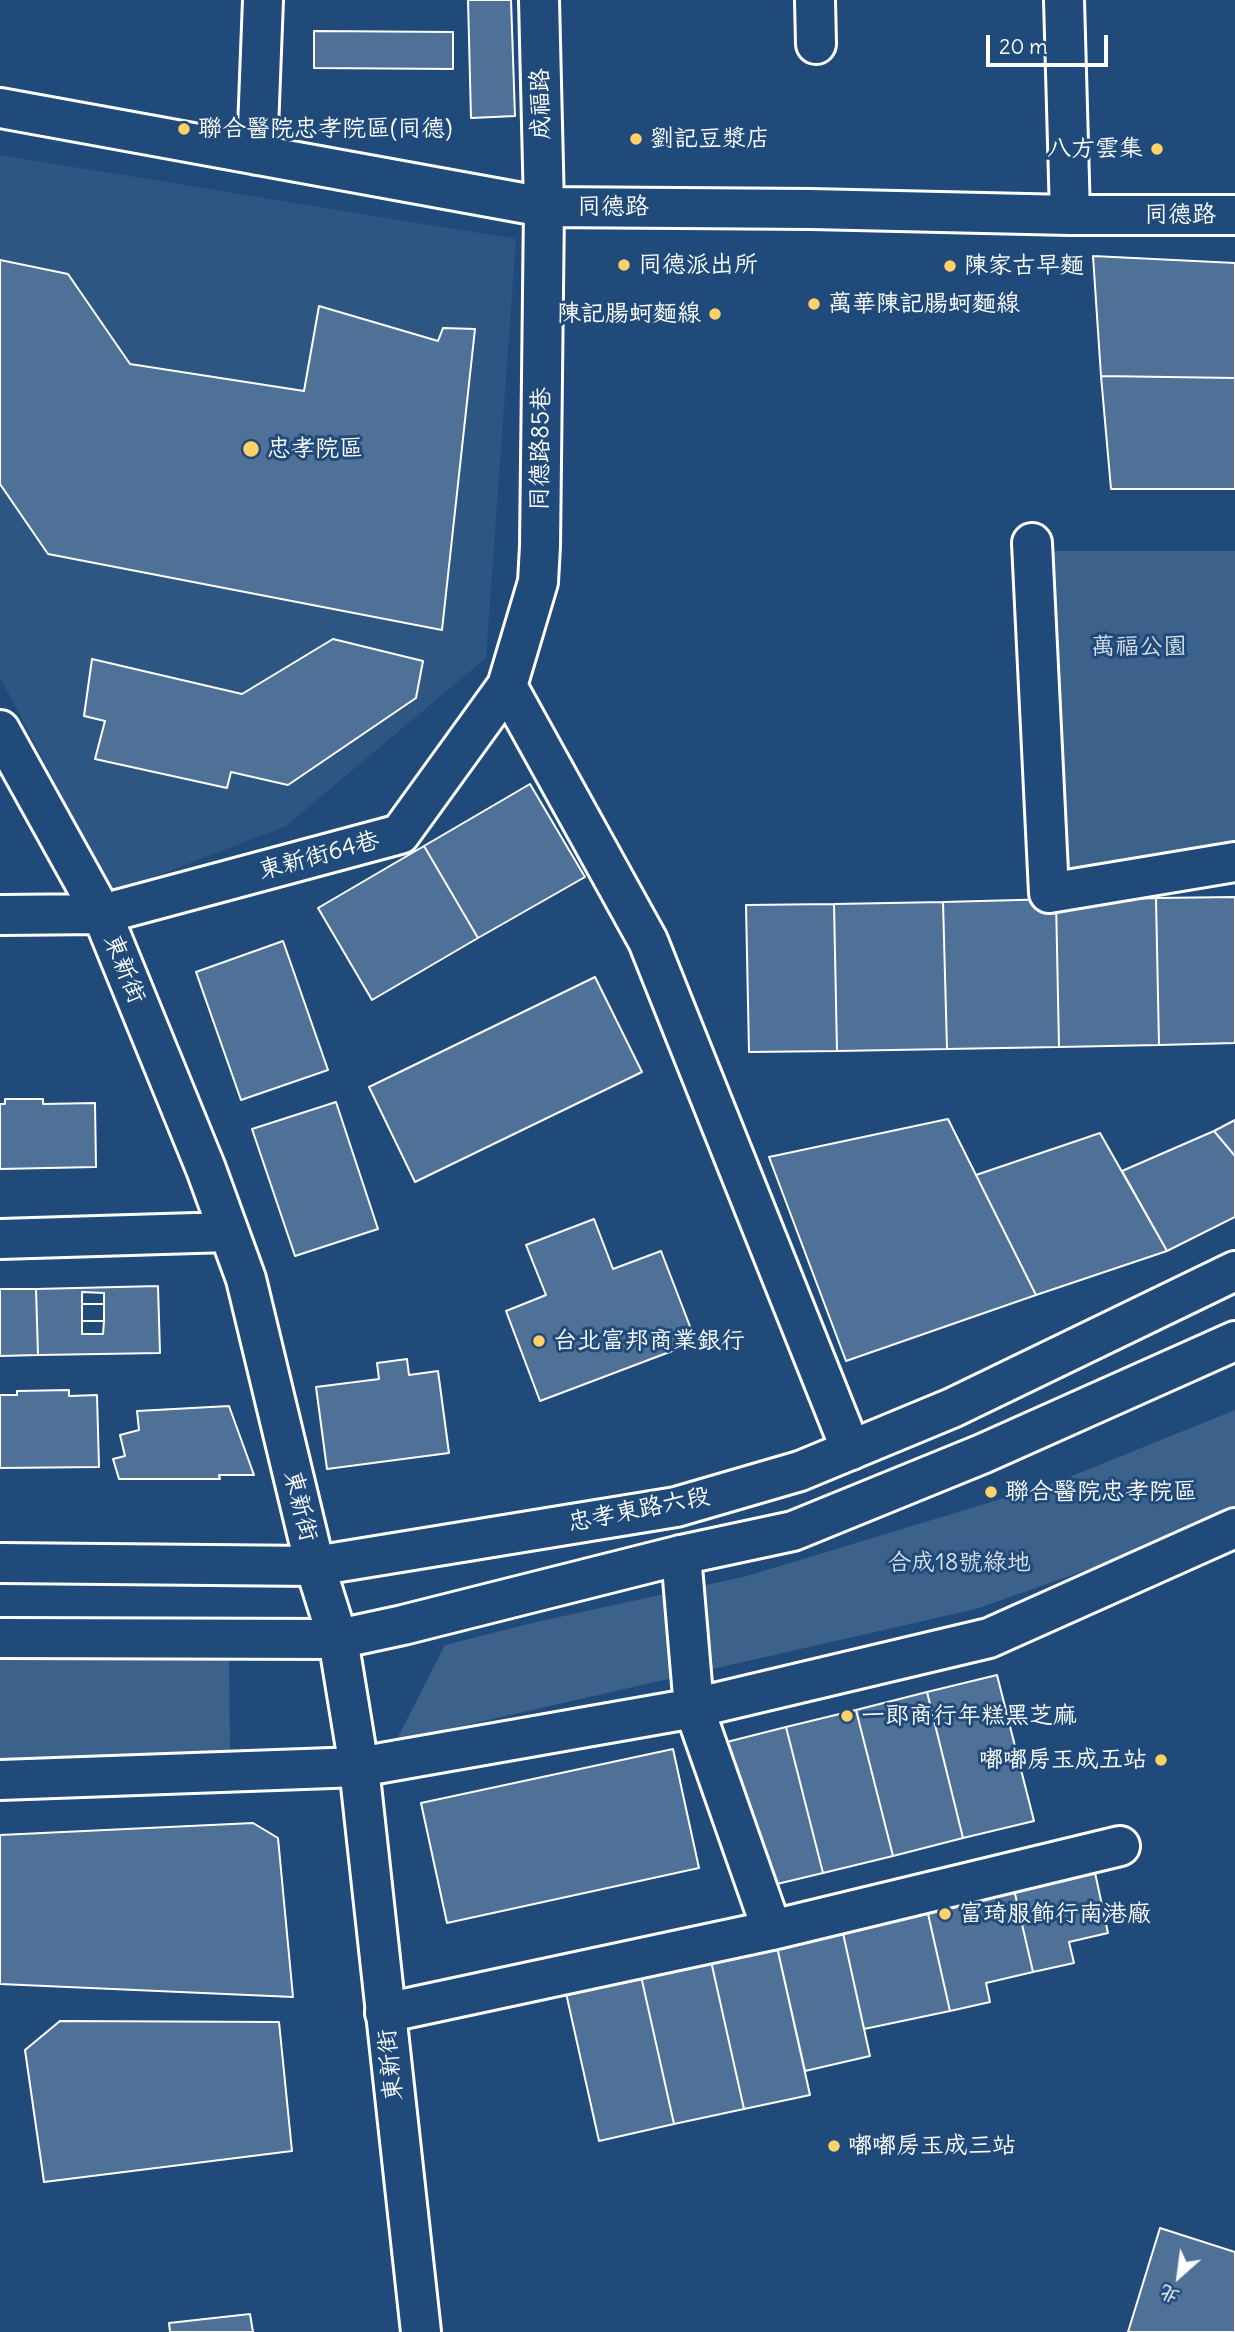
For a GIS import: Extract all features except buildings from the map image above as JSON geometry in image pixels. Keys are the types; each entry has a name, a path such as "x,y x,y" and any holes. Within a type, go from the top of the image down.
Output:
{"main road":[{"path":"257,155 263,0"},
{"name":"成福路","path":"539,0 544,207"},
{"path":"815,0 816,44"},
{"path":"1065,0 1070,215"},
{"name":"同德路","path":"0,107 544,207 1235,215"},
{"name":"同德路85巷","path":"507,685 538,582 544,207"},
{"path":"1032,543 1049,893 1235,862"},
{"path":"507,685 648,941 851,1450"},
{"name":"東新街64巷","path":"0,915 102,914 400,834 507,685"},
{"name":"東新街","path":"0,730 102,914 201,1156 246,1279 315,1566 338,1639 359,1767 421,2332"},
{"path":"0,1239 228,1231"},
{"name":"忠孝東路六段","path":"0,1563 315,1566 676,1507 800,1471 952,1408 1235,1271"},
{"name":"忠孝東路六段","path":"0,1638 338,1639 403,1625 681,1555 793,1531 982,1454 1235,1341"},
{"path":"0,1780 359,1767 694,1708 989,1637 1235,1528"},
{"path":"681,1555 694,1708 772,1930"},
{"path":"385,2013 772,1930 1120,1846"}],"shaded area":[{"name":"忠孝院區","path":"0,155 516,239 486,658 286,826 112,893 0,677"}],"green space":[{"name":"萬福公園","path":"1039,551 1235,551 1235,854 1055,885"},
{"name":"合成18號綠地","path":"1235,1410 1235,1516 1226,1521 976,1609 396,1741 445,1645 536,1622 747,1576 1057,1482"},
{"path":"0,1655 229,1657 230,1753 0,1764"}],"place":[{"name":"聯合醫院忠孝院區(同德)","path":"184,129"},
{"name":"劉記豆漿店","path":"636,139"},
{"name":"八方雲集","path":"1157,149"},
{"name":"同德派出所","path":"624,265"},
{"name":"陳家古早麵","path":"950,266"},
{"name":"萬華陳記腸蚵麵線","path":"814,304"},
{"name":"陳記腸蚵麵線","path":"715,314"},
{"name":"忠孝院區","path":"251,449"},
{"name":"台北富邦商業銀行","path":"539,1341"},
{"name":"聯合醫院忠孝院區","path":"991,1492"},
{"name":"一郎商行年糕黑芝麻","path":"847,1716"},
{"name":"嘟嘟房玉成五站","path":"1161,1760"},
{"name":"富琦服飾行南港廠","path":"945,1914"},
{"name":"嘟嘟房玉成三站","path":"834,2146"}]}
